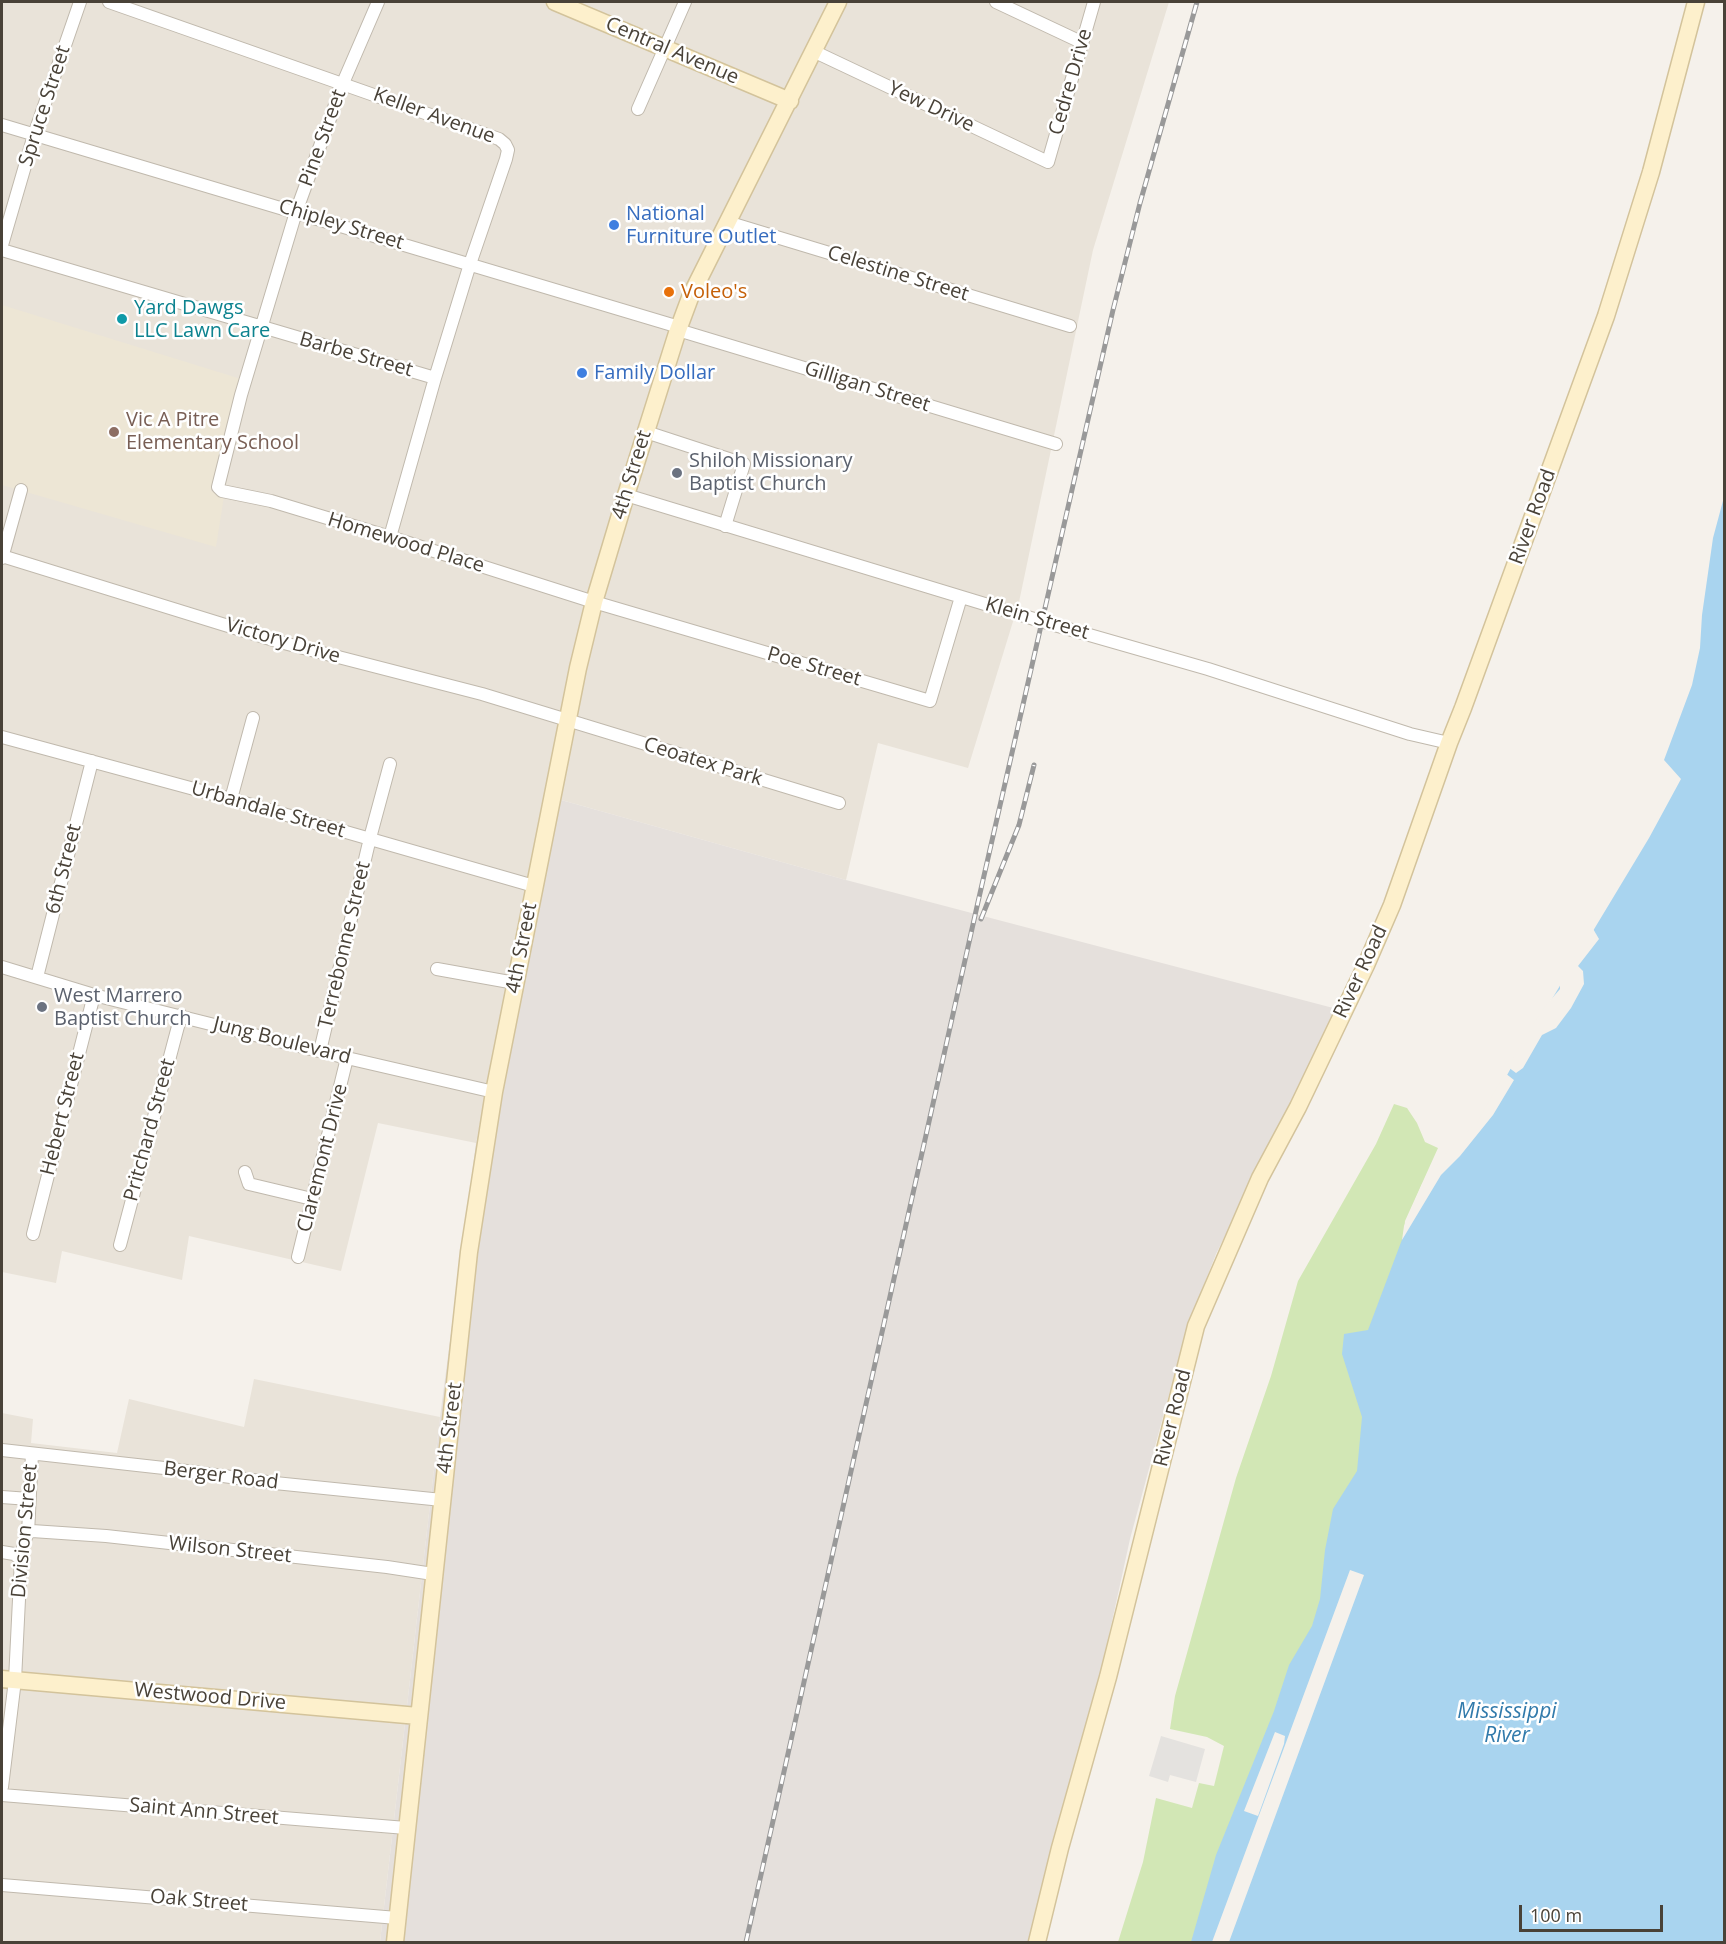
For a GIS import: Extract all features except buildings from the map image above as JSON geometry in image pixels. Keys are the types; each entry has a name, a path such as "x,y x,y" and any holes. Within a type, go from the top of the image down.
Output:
{"main road":[{"name":"Central Avenue","path":"555,2 790,101"},
{"name":"4th Street","path":"395,1942 469,1252 494,1092 567,720 594,602 678,328 691,295 838,2"},
{"name":"River Road","path":"1036,1942 1110,1670 1196,1326 1260,1178 1298,1107 1383,925 1606,316 1651,172 1696,2"},
{"name":"Westwood Drive","path":"8,1680 418,1716"}],"street":[{"name":"Spruce Street","path":"2,245 34,135 80,2"},
{"name":"Keller Avenue","path":"109,2 343,82 499,139 505,144 508,150 506,159 470,264 435,378 390,537"},
{"name":"Pine Street","path":"218,487 241,394 296,212 343,82 378,2"},
{"path":"638,109 685,2"},
{"path":"996,2 1082,42"},
{"name":"Cedre Drive","path":"1048,162 1094,2"},
{"name":"Yew Drive","path":"813,51 1048,162"},
{"name":"Chipley Street","path":"2,126 678,328"},
{"name":"Celestine Street","path":"727,222 1070,326"},
{"name":"Barbe Street","path":"2,250 435,378"},
{"name":"Gilligan Street","path":"678,328 1056,444"},
{"path":"646,432 744,465 725,526"},
{"name":"Homewood Place","path":"218,487 222,491 271,501 594,602"},
{"path":"2,556 21,490"},
{"name":"Klein Street","path":"626,495 1208,669 1410,734 1449,743"},
{"name":"Victory Drive","path":"2,556 280,642 482,694 567,720"},
{"name":"Poe Street","path":"594,602 930,701 961,597"},
{"path":"231,799 253,718"},
{"name":"Ceoatex Park","path":"567,720 839,803"},
{"name":"Urbandale Street","path":"2,737 231,799 534,886"},
{"name":"6th Street","path":"37,977 92,761"},
{"name":"Terrebonne Street","path":"320,1051 370,838 390,764"},
{"name":"Jung Boulevard","path":"2,967 94,994 347,1058 494,1092"},
{"path":"437,969 515,983"},
{"name":"Hebert Street","path":"33,1234 94,994"},
{"name":"Pritchard Street","path":"120,1245 181,1015"},
{"name":"Claremont Drive","path":"298,1257 347,1058"},
{"path":"245,1172 249,1184 312,1199"},
{"name":"Berger Road","path":"2,1450 441,1500"},
{"name":"Division Street","path":"2,1787 8,1680 21,1559 28,1533 32,1454"},
{"path":"2,1497 29,1499"},
{"name":"Wilson Street","path":"28,1533 32,1531 106,1536 433,1574"},
{"path":"2,1552 14,1554 21,1559"},
{"name":"Saint Ann Street","path":"2,1795 406,1828"},
{"name":"Oak Street","path":"2,1885 397,1918"}],"shaded area":[{"path":"2,2 1169,2 1093,250 1019,602 968,768 878,743 846,880 547,796 476,1143 378,1123 341,1271 189,1236 182,1280 62,1251 56,1283 2,1272"},
{"name":"Vic A Pitre Elementary School","path":"2,305 241,379 211,491 224,496 216,547 2,485"},
{"path":"547,796 846,880 1337,1009 1216,1254 1187,1328 1130,1539 1093,1708 1028,1942 380,1942 440,1417 476,1143"},
{"path":"254,1379 440,1417 380,1942 2,1942 2,1413 33,1419 31,1443 117,1453 129,1399 244,1427"},
{"path":"1161,1736 1205,1749 1196,1782 1170,1775 1168,1782 1149,1776"}],"green space":[{"path":"1394,1104 1407,1108 1417,1123 1425,1142 1438,1148 1405,1221 1387,1411 1205,1942 1118,1942 1143,1862 1156,1798 1192,1808 1199,1783 1214,1786 1224,1746 1207,1737 1170,1729 1175,1696 1236,1478 1271,1376 1298,1281 1376,1144"}],"water":[{"name":"Mississippi River","path":"1724,497 1724,1942 1191,1942 1216,1855 1274,1711 1289,1665 1312,1626 1320,1599 1325,1550 1333,1509 1357,1471 1362,1417 1342,1354 1344,1334 1368,1330 1421,1189 1480,1124 1517,1057 1649,838 1681,779 1664,760 1692,685 1700,648 1702,615 1713,538"}],"pier":[{"path":"1592,927 1599,939 1578,966 1583,971 1584,984 1571,1008 1556,1028 1542,1035 1523,1068 1516,1073 1508,1067 1542,1010 1560,989 1560,980"},
{"path":"1505,1073 1514,1080 1493,1115 1460,1156 1441,1175 1402,1240 1404,1226 1422,1184 1451,1147 1477,1122"},
{"path":"1350,1570 1364,1575 1229,1942 1212,1942"},
{"path":"1275,1732 1285,1736 1284,1744 1258,1816 1244,1811"}],"railway":[{"path":"746,1942 978,902 1113,310 1140,203 1197,2"},
{"path":"981,919 1019,825 1034,765"}],"place":[{"name":"National Furniture Outlet","path":"614,225"},
{"name":"Voleo's","path":"669,292"},
{"name":"Yard Dawgs LLC Lawn Care","path":"122,319"},
{"name":"Family Dollar","path":"582,373"},
{"name":"Vic A Pitre Elementary School","path":"114,432"},
{"name":"Shiloh Missionary Baptist Church","path":"677,473"},
{"name":"West Marrero Baptist Church","path":"42,1007"}]}
